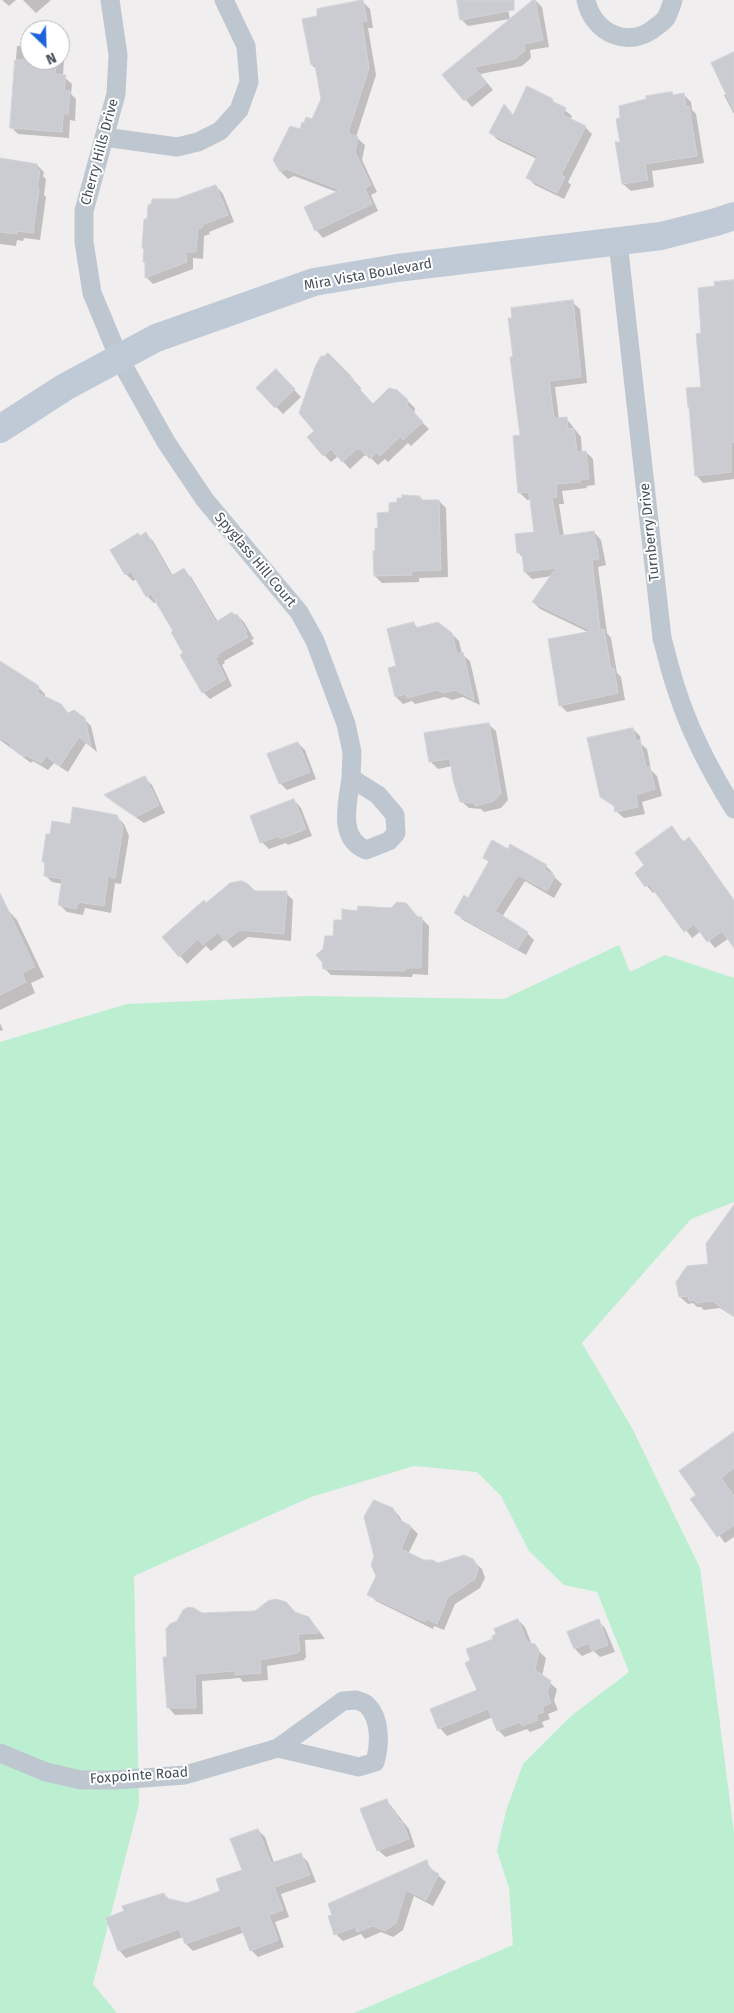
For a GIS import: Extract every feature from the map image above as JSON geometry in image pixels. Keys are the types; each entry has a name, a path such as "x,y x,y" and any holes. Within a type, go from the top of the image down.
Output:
{"street":[{"name":"Cherry Hills Drive","path":"110,0 118,55 116,94 84,211 84,242 92,293 119,358"},
{"path":"104,137 177,147 198,142 220,131 239,110 249,82 246,46 224,0"},
{"path":"586,0 589,13 604,31 626,38 648,34 666,19 673,0"},
{"name":"Mira Vista Boulevard","path":"0,429 65,387 156,338 314,282 397,268 661,236 734,216"},
{"name":"Turnberry Drive","path":"618,242 662,638 677,691 697,740 734,809"},
{"name":"Spyglass Hill Court","path":"119,358 166,442 205,500 299,612 314,641 346,724 352,752 351,778"},
{"name":"Foxpointe Road","path":"0,1753 46,1772 82,1780 116,1780 185,1775 278,1748 342,1701 356,1700 366,1704 375,1718 379,1750 375,1762 367,1765 359,1767 278,1748"}],"green space":[{"path":"619,945 630,972 665,955 734,978 734,1202 691,1219 582,1343 632,1428 700,1568 734,1833 734,2013 354,2013 513,1945 509,1888 497,1851 506,1811 523,1764 571,1716 629,1672 597,1592 564,1585 529,1551 501,1496 477,1472 414,1466 311,1497 134,1576 139,1804 93,1984 117,2013 0,2013 0,1042 127,1004 306,996 504,999"}],"building":[{"path":"363,0 367,21 362,22 369,68 348,133 358,137 355,152 371,185 365,188 372,204 315,231 304,207 340,190 286,169 280,172 273,160 290,126 300,129 306,117 312,119 321,99 315,64 311,65 302,19 317,16 317,9"},
{"path":"457,0 514,0 514,10 460,20"},
{"path":"535,0 543,40 524,44 525,51 515,59 474,67 487,83 464,101 442,75"},
{"path":"734,52 734,111 711,63"},
{"path":"15,60 20,60 20,70 56,70 55,74 66,75 64,90 70,91 68,114 63,114 62,132 10,128"},
{"path":"527,86 553,99 552,101 566,108 563,115 586,126 561,175 565,177 557,193 526,178 537,156 489,133 504,104 513,115"},
{"path":"672,92 673,95 684,93 686,107 689,106 697,156 645,164 648,180 622,184 615,141 620,143 616,119 620,118 619,106 646,99 646,96"},
{"path":"0,158 37,164 37,170 40,171 33,233 17,231 17,234 0,232"},
{"path":"216,185 228,215 202,225 203,227 198,229 196,252 186,252 187,262 145,278 144,249 142,248 144,219 147,219 148,205 151,204 152,199 176,199"},
{"path":"734,280 734,442 731,442 731,472 695,476 686,388 701,387 696,334 701,333 698,288 715,286 714,282"},
{"path":"573,300 581,377 549,381 554,418 567,417 568,429 574,428 577,452 586,451 589,479 580,480 580,482 556,484 557,497 552,498 559,536 594,531 599,559 592,560 600,630 604,629 611,669 614,668 618,693 559,706 548,639 592,631 532,602 556,568 524,572 522,553 517,553 515,534 534,532 529,492 518,493 513,436 520,435 510,357 513,357 508,318 512,318 511,308"},
{"path":"328,353 349,374 354,383 373,404 389,388 397,390 408,400 407,405 423,422 403,440 401,436 380,456 377,452 370,459 360,449 357,449 342,462 331,449 323,456 307,437 314,431 299,413 315,367 321,356"},
{"path":"276,369 295,389 275,408 256,388"},
{"path":"402,495 420,496 420,500 439,500 441,570 412,571 412,575 374,576 373,551 375,551 375,528 378,528 377,513 389,512 389,503 397,502 397,498 402,498"},
{"path":"146,532 171,576 184,568 216,622 232,612 234,615 237,614 247,632 245,632 248,637 218,654 219,656 215,658 226,679 202,693 180,655 183,653 171,632 173,631 151,594 146,597 131,571 125,575 110,550 138,533 140,536"},
{"path":"414,622 415,628 438,622 452,633 457,654 463,652 474,700 455,690 444,693 437,690 407,698 406,694 395,697 388,668 396,666 387,629"},
{"path":"0,661 39,686 38,693 61,704 68,713 74,710 85,718 91,747 79,737 60,766 46,756 41,763 25,755 24,757 10,747 11,744 0,738"},
{"path":"489,723 501,793 494,801 475,806 475,803 460,802 453,780 450,759 429,762 424,733"},
{"path":"633,728 636,741 640,740 646,768 650,767 655,789 636,795 638,807 615,812 614,806 600,797 587,738"},
{"path":"298,742 310,772 279,784 267,754"},
{"path":"145,776 159,805 136,817 104,795"},
{"path":"294,799 306,829 280,839 279,836 260,843 250,816"},
{"path":"73,807 117,815 123,828 115,878 108,876 104,906 78,902 76,909 58,905 62,879 44,876 45,862 42,862 46,834 50,834 52,821 70,824"},
{"path":"672,826 683,842 689,837 734,900 734,948 722,931 707,942 694,924 684,932 649,884 645,887 635,873 644,865 635,853"},
{"path":"492,840 508,849 510,844 547,865 544,869 555,876 547,891 518,875 495,911 528,932 518,949 454,913 464,895 468,898 489,861 483,858"},
{"path":"242,881 255,891 287,891 284,934 240,930 225,941 218,932 203,945 198,939 179,957 162,937 204,900 206,903 230,883"},
{"path":"0,893 35,967 22,973 26,982 0,995"},
{"path":"397,902 406,903 418,917 422,917 421,968 406,968 405,971 323,969 322,962 316,955 323,949 325,936 333,936 334,920 342,920 342,909 357,911 358,906 391,908"},
{"path":"734,1205 734,1316 712,1301 696,1303 695,1300 689,1301 688,1296 679,1297 676,1282 687,1266 708,1264 706,1244"},
{"path":"734,1432 734,1468 721,1478 734,1496 734,1525 717,1537 690,1499 696,1495 679,1471"},
{"path":"374,1500 393,1508 398,1519 411,1526 401,1549 424,1560 433,1560 438,1563 464,1555 473,1559 476,1563 478,1570 475,1579 448,1597 437,1624 427,1619 425,1622 367,1595 376,1576 371,1565 374,1556 364,1517"},
{"path":"276,1599 286,1602 295,1612 309,1617 319,1633 298,1634 300,1651 298,1653 260,1660 261,1673 235,1675 235,1671 195,1674 196,1708 167,1708 163,1657 167,1657 166,1629 170,1624 177,1621 183,1610 188,1607 202,1613 255,1611 268,1601"},
{"path":"518,1619 527,1642 535,1644 539,1650 535,1670 551,1681 547,1693 551,1703 542,1707 544,1712 536,1715 538,1720 522,1726 520,1722 497,1731 488,1709 438,1729 430,1709 477,1690 465,1663 470,1660 466,1649 493,1639 492,1636 496,1634 494,1629"},
{"path":"599,1619 608,1645 592,1651 589,1643 574,1649 567,1632"},
{"path":"387,1799 391,1810 394,1809 399,1821 402,1821 409,1839 377,1851 360,1809"},
{"path":"258,1829 271,1863 301,1853 310,1875 274,1887 283,1910 269,1915 278,1940 250,1951 240,1925 185,1944 179,1929 118,1951 106,1918 124,1911 122,1906 164,1893 166,1898 187,1903 220,1891 216,1879 242,1870 230,1839"},
{"path":"427,1860 429,1868 439,1874 426,1900 406,1890 396,1923 385,1931 373,1926 357,1932 355,1927 334,1935 328,1916 332,1915 328,1904"}]}
